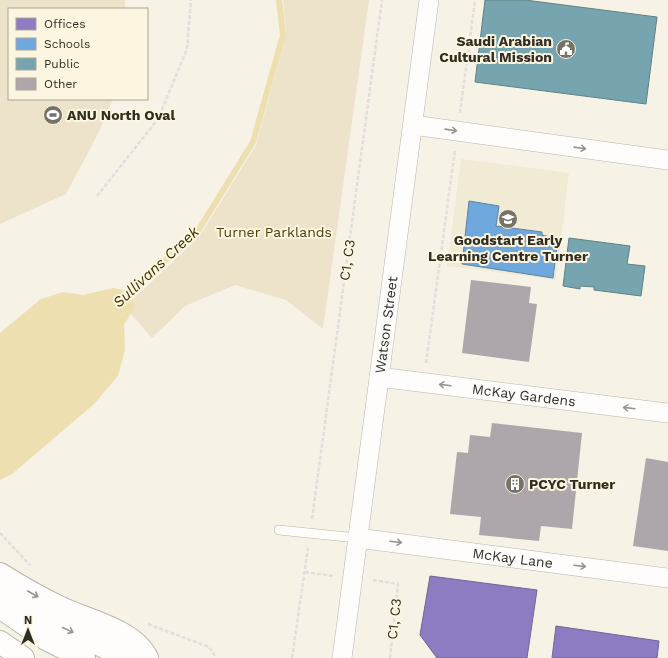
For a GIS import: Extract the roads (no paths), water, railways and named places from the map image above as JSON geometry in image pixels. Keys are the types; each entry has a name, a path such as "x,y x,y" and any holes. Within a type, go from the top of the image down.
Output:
{"main road":[{"path":"0,574 52,604 125,636 137,645 147,658"},
{"path":"0,592 62,627 128,658"},
{"path":"0,607 35,632 84,658"},
{"path":"0,642 23,658"}],"street":[{"name":"Watson Street","path":"341,655 353,578 357,538 429,0"},
{"path":"413,125 668,160"},
{"name":"McKay Gardens","path":"379,377 668,413"},
{"name":"McKay Lane","path":"357,538 668,578"}],"lane":[{"path":"279,530 357,538"}],"waterway":[{"name":"Sullivans Creek","path":"124,296 196,234 253,142 283,35 279,0"}],"place":[{"name":"Saudi Arabian Cultural Mission","path":"566,49"},
{"name":"ANU North Oval","path":"53,115"},
{"name":"Goodstart Early Learning Centre Turner","path":"508,219"},
{"name":"PCYC Turner","path":"515,484"}],"park label":[{"name":"Turner Parklands","path":"274,232"}]}
